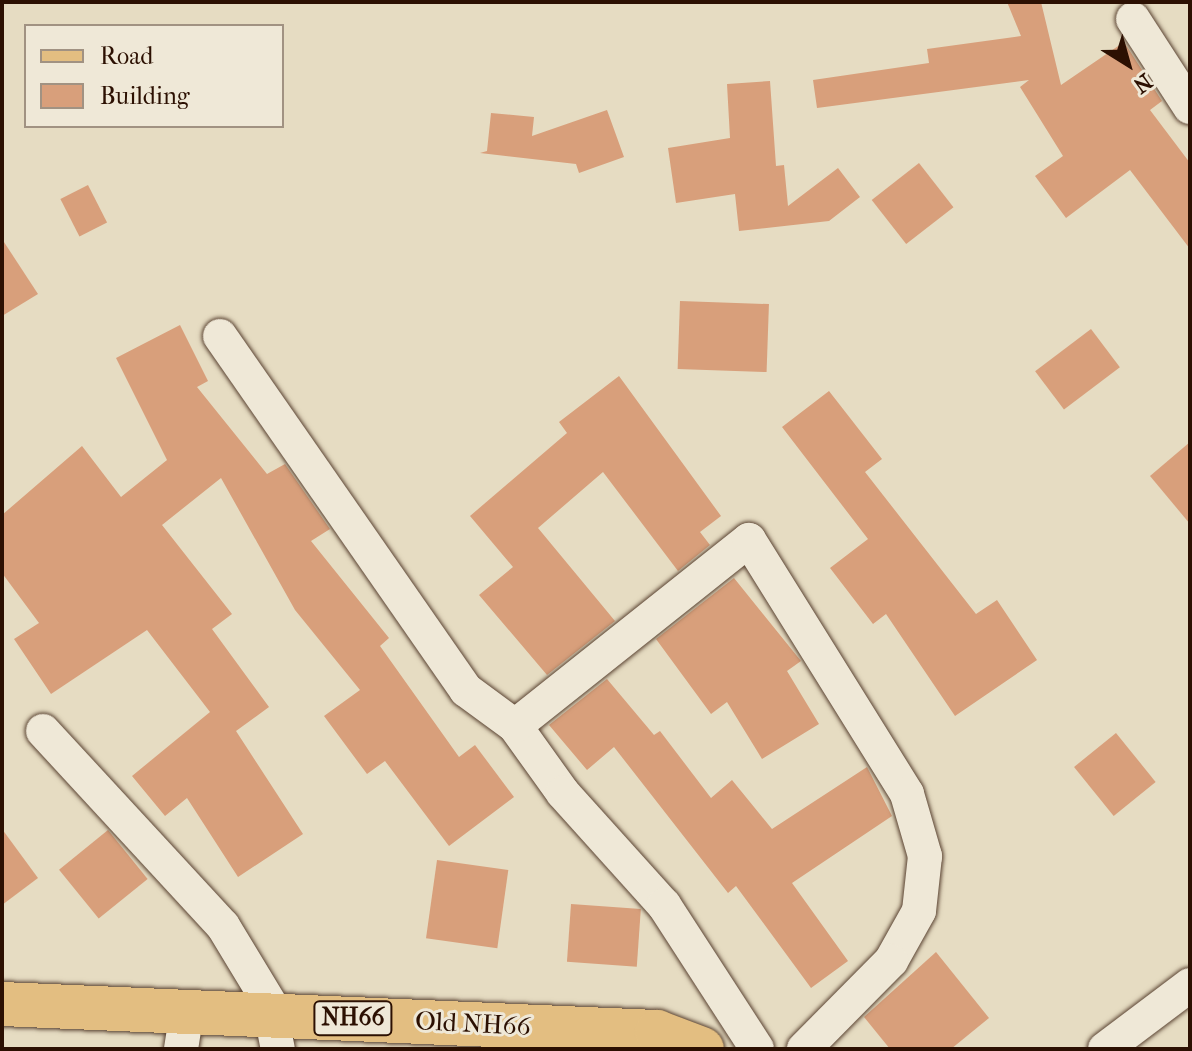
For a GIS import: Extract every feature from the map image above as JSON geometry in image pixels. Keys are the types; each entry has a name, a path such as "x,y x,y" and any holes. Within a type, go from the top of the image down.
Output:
{"main road":[{"name":"Old NH66","path":"2,1004 184,1030 275,1026 657,1032 702,1049"}],"street":[{"path":"1133,19 1190,107"},
{"path":"220,336 466,690 515,726 563,793 664,905 757,1049"},
{"path":"515,726 749,540 907,794 925,856 919,911 891,961 804,1049"},
{"path":"43,731 223,926 275,1026"},
{"path":"1105,1049 1190,985"}],"building":[{"path":"1007,2 1041,2 1061,85 1124,42 1162,101 1150,110 1190,163 1190,249 1130,170 1066,218 1035,176 1063,156 1020,87 1029,80 817,108 813,80 929,63 927,49 1021,36"},
{"path":"770,81 776,166 784,165 788,206 838,168 860,197 829,221 739,231 735,194 676,203 668,148 730,138 727,84"},
{"path":"607,110 624,157 579,173 576,164 480,153 487,151 491,113 534,117 532,136"},
{"path":"919,163 953,207 906,244 872,200"},
{"path":"88,185 107,222 79,236 60,199"},
{"path":"2,239 38,294 2,316"},
{"path":"680,301 769,304 767,372 678,369"},
{"path":"180,325 208,381 197,387 267,474 285,464 330,529 311,541 389,638 380,646 459,757 475,745 514,797 449,846 385,761 367,774 324,716 360,690 295,610 221,478 162,525 232,614 212,629 269,707 236,731 303,834 238,877 187,798 165,816 132,776 210,712 147,630 51,694 14,639 39,623 2,573 2,515 82,446 121,497 167,460 116,358"},
{"path":"1091,329 1120,367 1064,409 1035,371"},
{"path":"619,376 721,516 700,532 710,545 678,571 603,472 538,528 615,621 547,675 479,595 513,567 470,516 567,433 559,422"},
{"path":"829,391 882,459 865,472 976,614 997,600 1037,660 955,716 886,614 873,624 830,568 868,539 782,427"},
{"path":"1190,442 1190,524 1150,476"},
{"path":"734,578 801,661 787,671 819,724 762,759 727,702 711,714 656,639"},
{"path":"607,679 654,735 660,731 711,798 732,780 772,829 867,767 892,816 792,883 848,961 811,988 736,886 728,893 614,747 587,770 549,725"},
{"path":"1116,733 1156,782 1114,816 1074,767"},
{"path":"2,829 38,878 2,905"},
{"path":"108,830 148,879 99,919 59,870"},
{"path":"437,860 508,870 497,948 426,938"},
{"path":"571,904 641,909 637,967 567,962"},
{"path":"936,952 989,1018 951,1049 890,1049 864,1017"}]}
